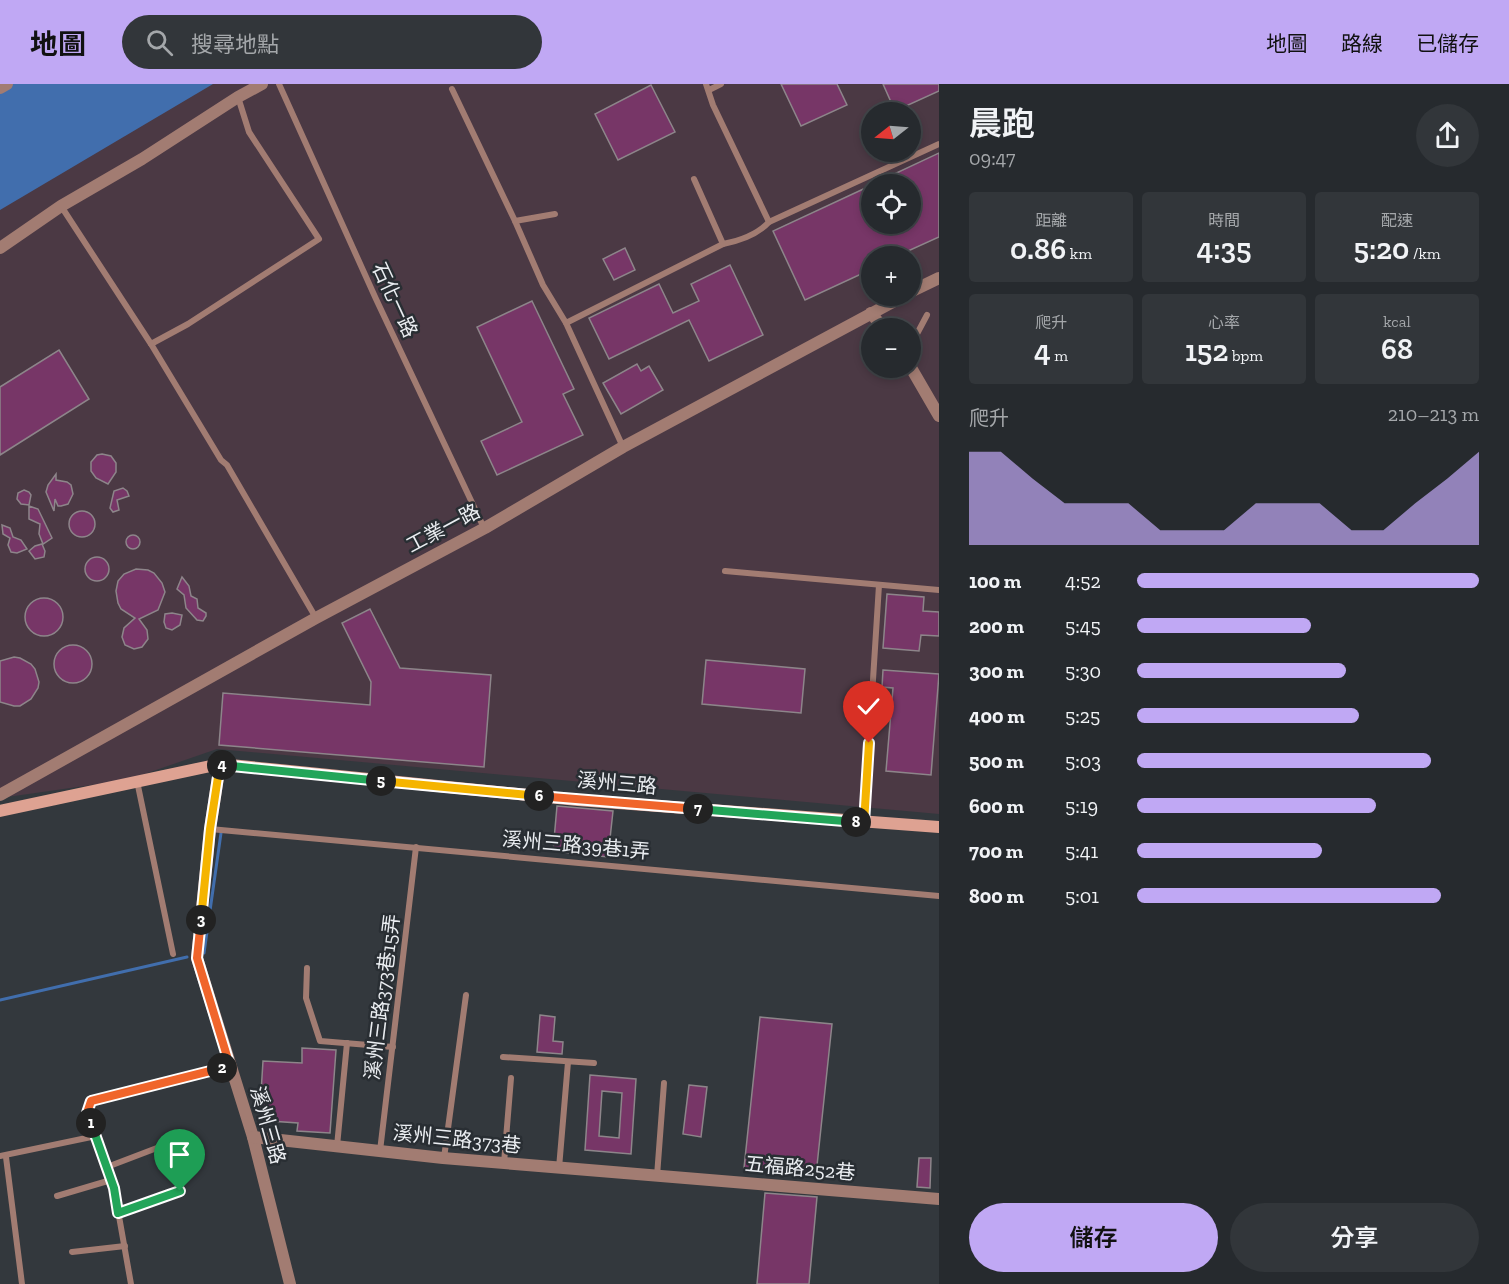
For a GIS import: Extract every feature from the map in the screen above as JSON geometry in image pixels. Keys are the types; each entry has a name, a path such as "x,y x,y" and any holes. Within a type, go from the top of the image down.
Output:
{"street":[{"path":"0,88 7,84"},
{"path":"0,248 61,206 142,159 262,84"},
{"path":"921,287 939,278"},
{"name":"工業一路","path":"0,795 316,618 485,528 623,447 885,306"},
{"path":"871,313 875,318"},
{"path":"917,378 939,416"},
{"name":"溪州三路","path":"220,764 210,829 197,958 253,1137 290,1284"},
{"name":"溪州三路","path":"0,811 220,764 542,796 864,823 939,827"},
{"name":"溪州三路373巷","path":"253,1137 504,1164 657,1176"},
{"name":"五福路252巷","path":"657,1176 939,1199"}],"lane":[{"name":"石化一路","path":"279,84 376,300 485,528"},
{"path":"721,84 708,87 713,105 769,222"},
{"path":"452,89 543,285 566,323 623,447"},
{"path":"151,344 188,324 319,238 249,132 238,97"},
{"path":"566,323 723,244 735,242 763,228 769,222 939,144"},
{"path":"694,179 723,244"},
{"path":"61,206 151,344 221,459 227,465 316,618"},
{"path":"515,221 555,214"},
{"path":"921,326 927,315"},
{"path":"725,571 939,590"},
{"path":"864,823 879,585"},
{"path":"137,781 173,954"},
{"name":"溪州三路39巷1弄","path":"210,829 939,896"},
{"name":"溪州三路373巷15弄","path":"380,1151 416,847"},
{"path":"307,968 306,998 320,1041 393,1047"},
{"path":"443,1158 466,995"},
{"path":"337,1146 347,1043"},
{"path":"503,1057 594,1064"},
{"path":"559,1168 568,1062"},
{"path":"131,1284 111,1180 87,1113 91,1101 230,1066"},
{"path":"504,1164 511,1078"},
{"path":"657,1176 664,1083"},
{"path":"22,1284 3,1156 96,1136"},
{"path":"107,1167 170,1143"},
{"path":"57,1196 111,1180"},
{"path":"118,1213 180,1191"},
{"path":"72,1252 125,1246"}],"shaded area":[{"path":"0,84 939,84 939,814 217,749 127,780 0,798"}],"water":[{"path":"11,84 213,84 0,210 0,90"}],"building":[{"path":"781,84 837,84 847,105 801,126"},
{"path":"883,84 939,84 939,91 915,102 891,102"},
{"path":"651,85 675,132 618,160 595,114"},
{"path":"939,153 939,237 919,246 861,246 861,274 805,300 773,231 861,190 861,234 921,234 921,174 894,174"},
{"path":"625,248 635,270 614,280 603,259"},
{"path":"730,265 763,335 709,361 689,320 609,359 589,318 659,284 673,313 699,301 691,284"},
{"path":"532,301 574,389 563,394 583,435 497,475 481,441 522,422 477,327"},
{"path":"59,350 89,399 0,455 0,387"},
{"path":"637,364 641,371 649,366 663,390 621,414 603,383"},
{"path":"97,455 111,456 116,463 116,472 108,484 96,478 91,471 91,462"},
{"path":"56,474 56,480 71,485 73,494 68,504 61,506 58,506 55,499 54,511 46,492"},
{"path":"123,488 129,496 117,500 119,510 113,512 110,508 114,491"},
{"path":"24,490 31,495 29,505 21,504 17,499 18,493"},
{"path":"29,506 38,509 52,538 43,544 39,534 40,524 29,519"},
{"path":"82,511 91,515 95,524 91,533 82,537 73,533 69,524 73,515"},
{"path":"2,525 10,528 13,537 21,540 27,549 17,553 11,552 8,545 10,538 3,534"},
{"path":"130,535 136,535 140,542 136,549 130,549 126,545 126,539"},
{"path":"42,544 45,551 44,557 35,559 29,551"},
{"path":"97,557 106,560 109,569 106,578 97,581 88,578 85,569 88,560"},
{"path":"136,569 154,573 162,583 165,592 158,610 139,619 147,630 148,639 142,647 134,649 125,645 122,637 124,628 135,618 121,609 116,591 118,581 124,574"},
{"path":"182,577 189,586 191,596 197,599 198,608 206,613 203,621 197,620 186,608 184,595 177,589"},
{"path":"887,594 924,597 923,611 939,612 939,636 921,635 919,651 883,648"},
{"path":"44,598 57,604 63,617 57,630 44,636 31,630 25,617 31,604"},
{"path":"370,609 400,668 491,675 484,767 219,745 223,693 370,705 371,682 342,623"},
{"path":"165,614 182,615 180,625 172,630 166,628 164,622"},
{"path":"73,645 86,651 92,664 86,677 73,683 60,677 54,664 60,651"},
{"path":"14,657 31,664 39,682 31,699 20,706 0,702 0,661"},
{"path":"706,660 805,669 801,713 702,704"},
{"path":"883,670 939,674 931,775 886,771 893,688 882,687"},
{"path":"557,806 613,811 608,857 553,851"},
{"path":"540,1015 555,1017 553,1041 563,1042 562,1054 537,1052"},
{"path":"760,1017 832,1024 816,1175 744,1168"},
{"path":"302,1048 336,1050 330,1133 297,1131 298,1123 270,1121 271,1110 260,1109 263,1061 302,1063"},
{"path":"590,1075 636,1079 631,1154 585,1150","holes":["602,1091 622,1093 619,1138 599,1136"]},
{"path":"689,1085 707,1087 701,1137 683,1134"},
{"path":"919,1158 931,1158 930,1188 917,1187"},
{"path":"765,1193 817,1197 809,1284 757,1284"}],"waterway":[{"path":"204,953 221,833"},
{"path":"0,1000 187,957"}],"route":[{"path":"180,1191 118,1213 114,1188 87,1113 91,1101 102,1097 230,1066 197,958 210,829 220,764 578,800 864,823 869,743"}]}
